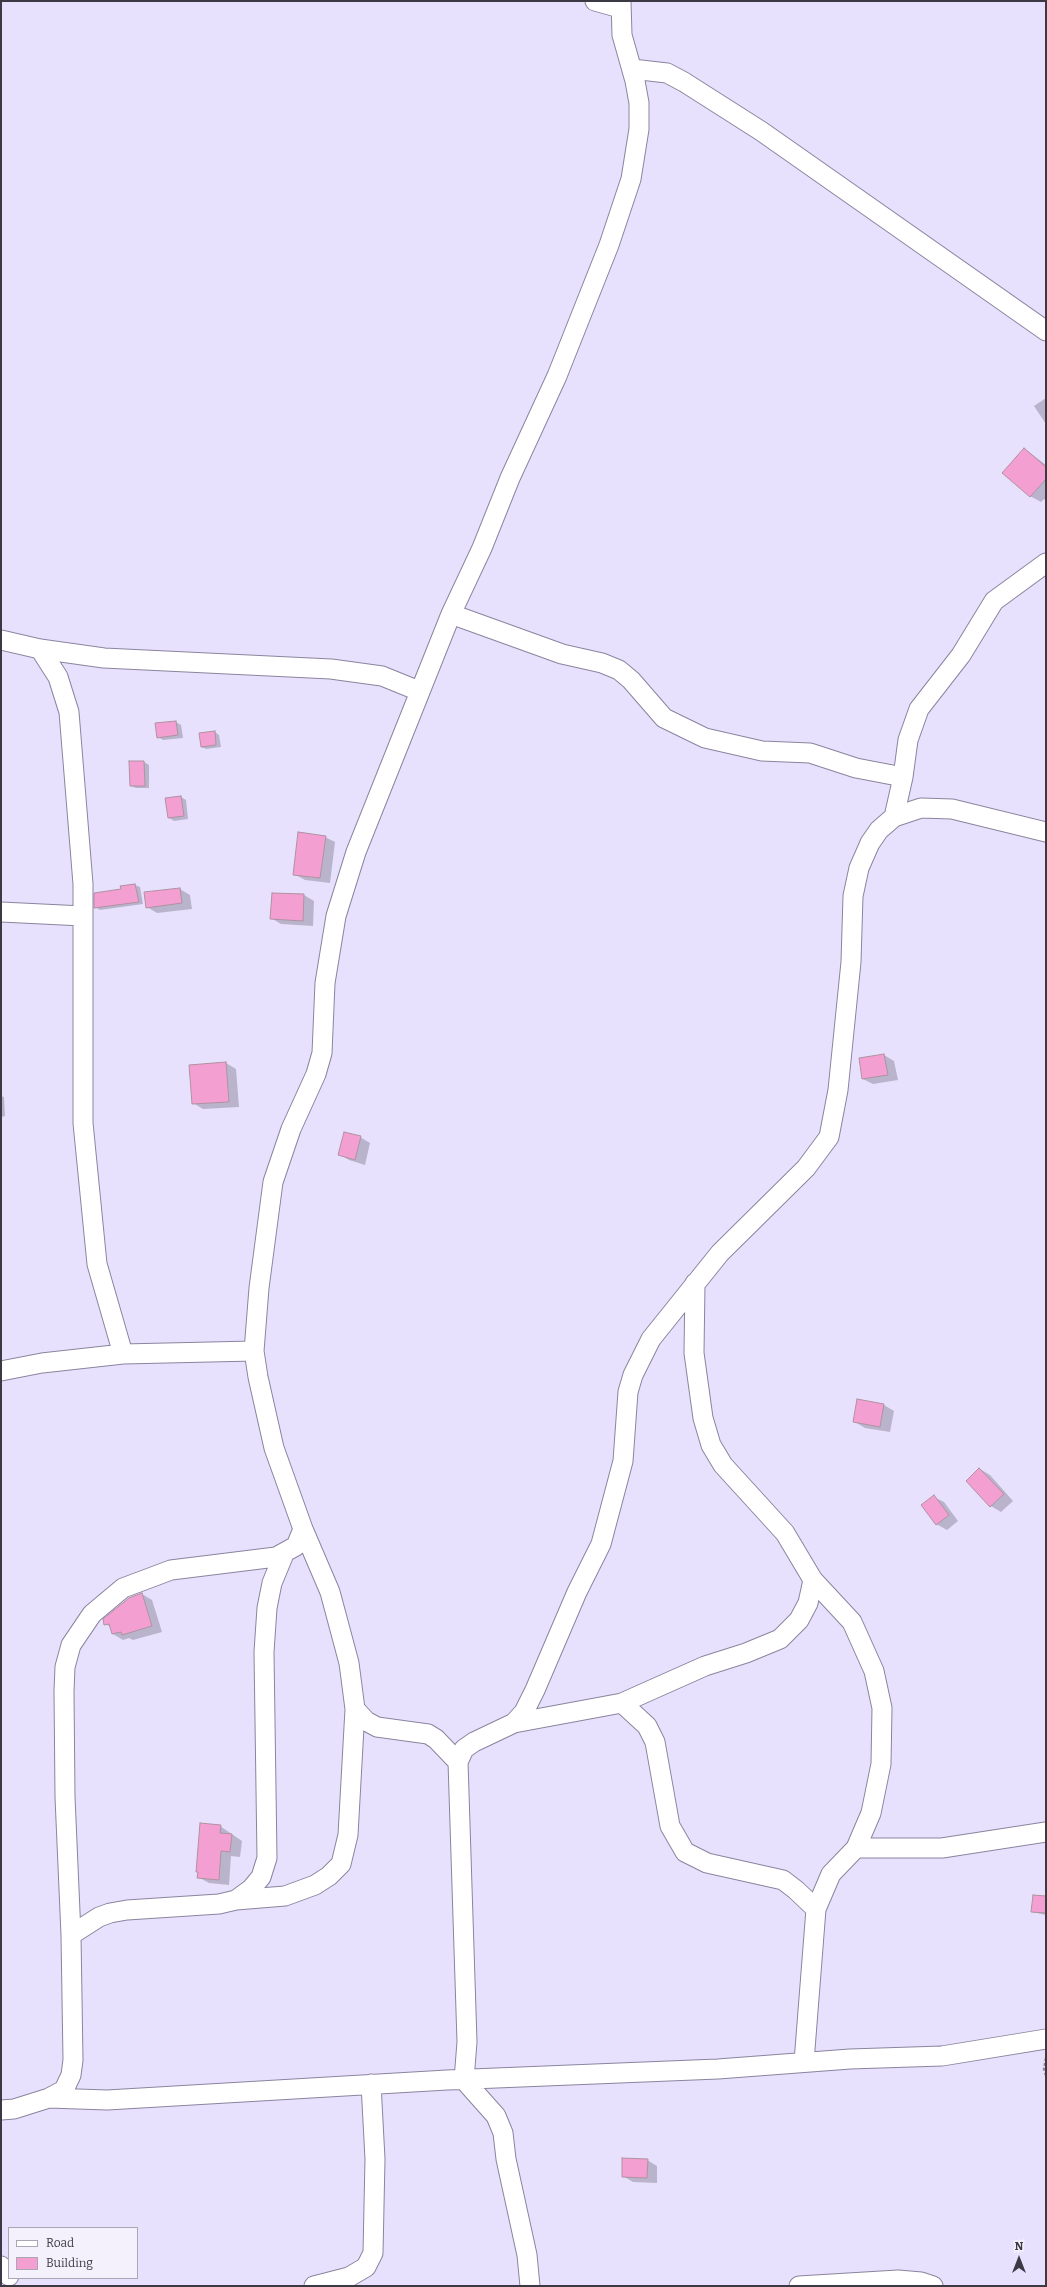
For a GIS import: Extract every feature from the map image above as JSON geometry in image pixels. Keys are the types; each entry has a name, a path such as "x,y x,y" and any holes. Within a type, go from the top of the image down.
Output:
{"street":[{"path":"71,1934 99,1917 110,1913 127,1910 219,1904 236,1900 285,1896 315,1885 329,1876 341,1864 348,1835 355,1710 349,1663 330,1592 303,1529 274,1448 258,1377 254,1351 259,1288 273,1182 291,1129 316,1074 322,1053 325,983 336,916 356,852 451,614 482,548 510,478 557,376 609,245 631,179 639,129 639,103 632,69 622,35 620,5 595,1"},
{"path":"632,69 667,73 684,82 761,131 1046,331"},
{"path":"894,817 903,777 908,740 919,709 960,655 994,601 1046,563"},
{"path":"451,614 562,654 602,663 619,670 631,680 664,718 705,738 762,751 810,753 856,768 903,777"},
{"path":"1,640 40,649 104,658 331,669 382,676 419,691"},
{"path":"40,649 58,677 69,712 83,884 83,1123 97,1264 123,1354"},
{"path":"514,1723 524,1712 535,1690 577,1592 600,1544 623,1461 628,1392 633,1375 651,1339 720,1253 806,1168 829,1137 838,1090 851,962 852,896 859,868 870,843 879,830 894,817 921,808 952,809 1046,832"},
{"path":"1,912 83,916"},
{"path":"695,1283 694,1353 703,1418 711,1445 723,1465 785,1533 813,1580 852,1622 874,1671 882,1708 881,1764 870,1813 856,1848 831,1874 816,1909 804,2062"},
{"path":"1,1371 42,1363 123,1354 254,1351"},
{"path":"1,2110 14,2109 49,2098 64,2090 72,2075 71,1934 65,1797 64,1691 65,1667 71,1645 82,1626 106,1600 123,1588 146,1578 171,1570 261,1560 284,1554 296,1546 303,1529"},
{"path":"236,1900 251,1889 261,1877 267,1858 265,1645 267,1608 272,1583 284,1554"},
{"path":"530,2286 527,2255 506,2159 503,2133 496,2116 464,2080 467,2042 458,1762 464,1749 474,1742 514,1723 622,1703 705,1666 746,1653 780,1639 798,1620 808,1603 813,1580"},
{"path":"622,1703 647,1726 654,1742 668,1820 677,1840 685,1852 707,1863 783,1880 816,1909"},
{"path":"355,1710 366,1721 377,1728 428,1734 436,1739 458,1762"},
{"path":"856,1848 942,1848 1046,1832"},
{"path":"49,2098 108,2100 371,2084 718,2069 804,2062 942,2056 1046,2039"},
{"path":"314,2286 349,2277 366,2267 373,2253 375,2159 371,2084"},
{"path":"1,2266 8,2275"},
{"path":"799,2286 898,2280 921,2282 933,2286"}],"path":[{"path":"1046,2058 1044,2069 1046,2075"}],"building":[{"path":"1024,448 1046,467 1046,479 1030,497 1002,473"},
{"path":"176,721 178,735 157,738 155,723"},
{"path":"215,731 216,745 201,747 199,733"},
{"path":"129,761 144,761 145,786 130,786"},
{"path":"181,796 184,816 168,818 165,798"},
{"path":"298,832 326,836 320,878 293,875"},
{"path":"135,884 139,902 94,908 94,893 121,889 120,886"},
{"path":"180,888 182,903 146,908 144,892"},
{"path":"272,893 304,894 303,921 270,919"},
{"path":"884,1054 888,1075 862,1079 859,1058"},
{"path":"226,1062 229,1102 192,1104 189,1065"},
{"path":"344,1132 361,1136 355,1160 338,1155"},
{"path":"857,1399 884,1404 880,1427 853,1422"},
{"path":"979,1468 1004,1494 990,1507 966,1481"},
{"path":"934,1495 949,1515 936,1525 921,1505"},
{"path":"142,1593 152,1626 122,1635 121,1632 112,1634 109,1624 104,1625 103,1619 129,1598"},
{"path":"200,1823 221,1825 220,1833 232,1834 230,1852 221,1851 219,1880 197,1878 198,1872 196,1872"},
{"path":"1033,1895 1046,1896 1046,1913 1031,1912"},
{"path":"622,2158 648,2159 647,2178 622,2177"}]}
